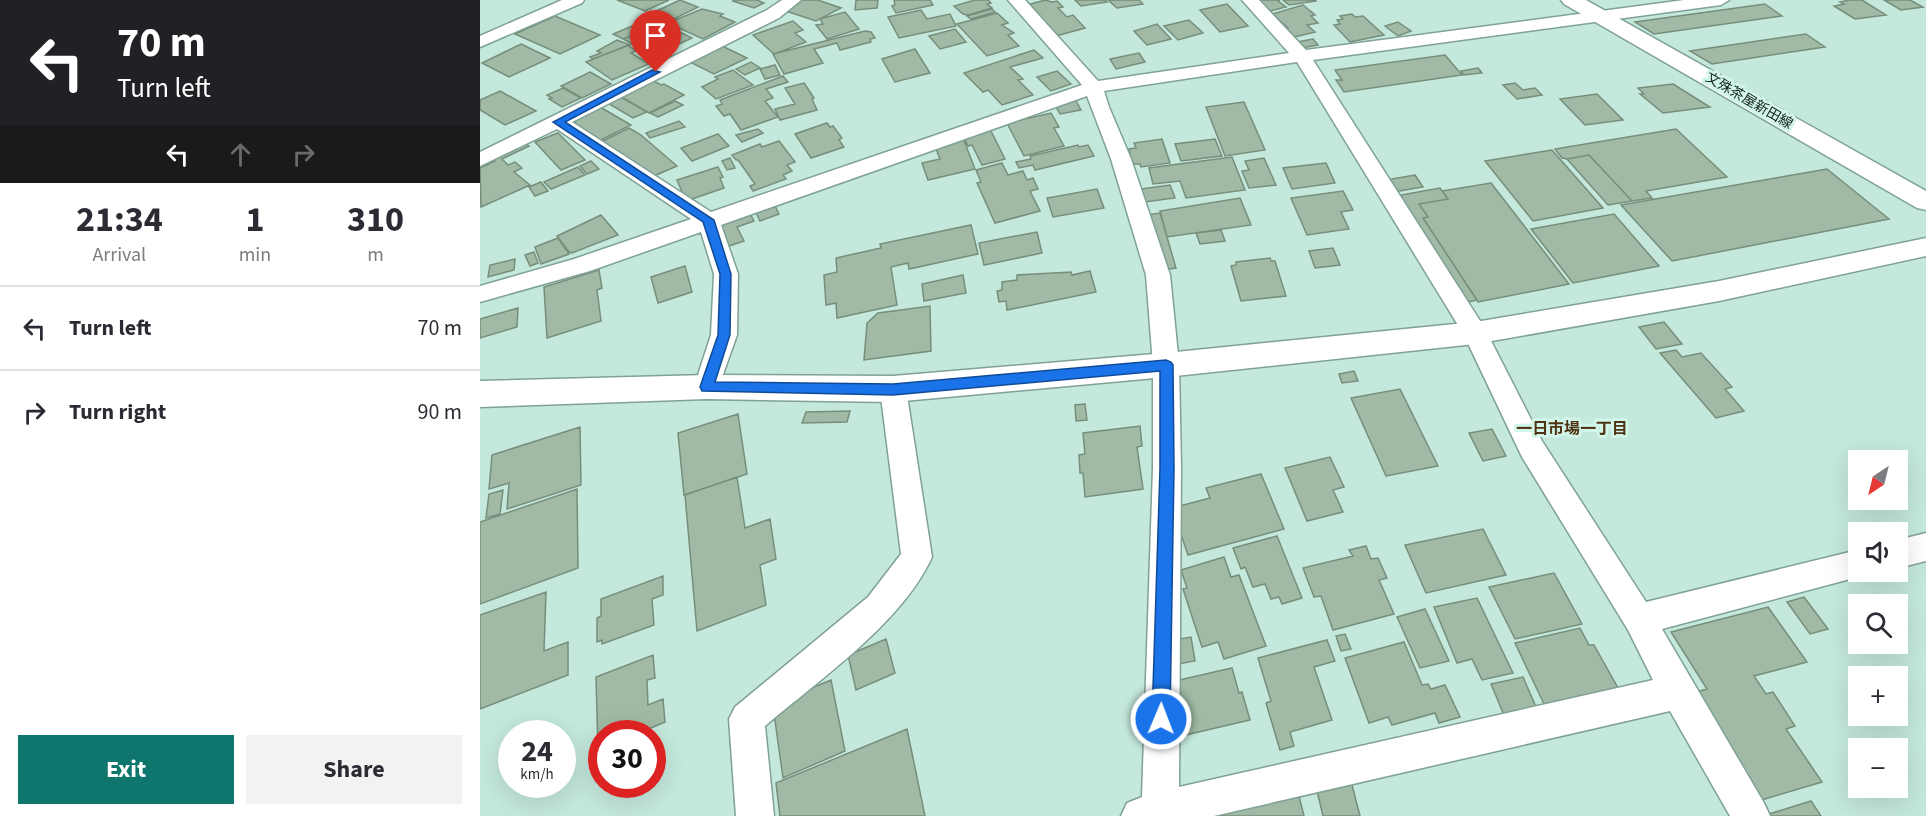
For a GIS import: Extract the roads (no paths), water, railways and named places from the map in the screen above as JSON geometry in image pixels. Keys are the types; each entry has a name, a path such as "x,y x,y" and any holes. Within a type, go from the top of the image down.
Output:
{"street":[{"path":"480,42 576,0"},
{"path":"480,160 773,14 793,0"},
{"path":"1016,0 1094,87 1099,108 1120,159 1158,275 1166,365 1167,468 1153,814 1678,692"},
{"path":"1250,0 1302,56 1475,333 1532,448 1639,619 1678,692 1751,816"},
{"name":"文殊茶屋新田線","path":"1571,0 1926,202"},
{"path":"480,294 582,265 1094,87 1302,56 1720,0"},
{"path":"558,122 708,220 726,274 724,335 707,387"},
{"path":"480,394 707,387 893,389 1166,365 1475,333 1719,291 1926,247"},
{"path":"755,816 747,719 879,608 917,557 893,389"},
{"path":"1908,552 1926,547"},
{"path":"1639,619 1848,567"}],"district":[{"name":"一日市場一丁目","path":"1572,429"}]}
